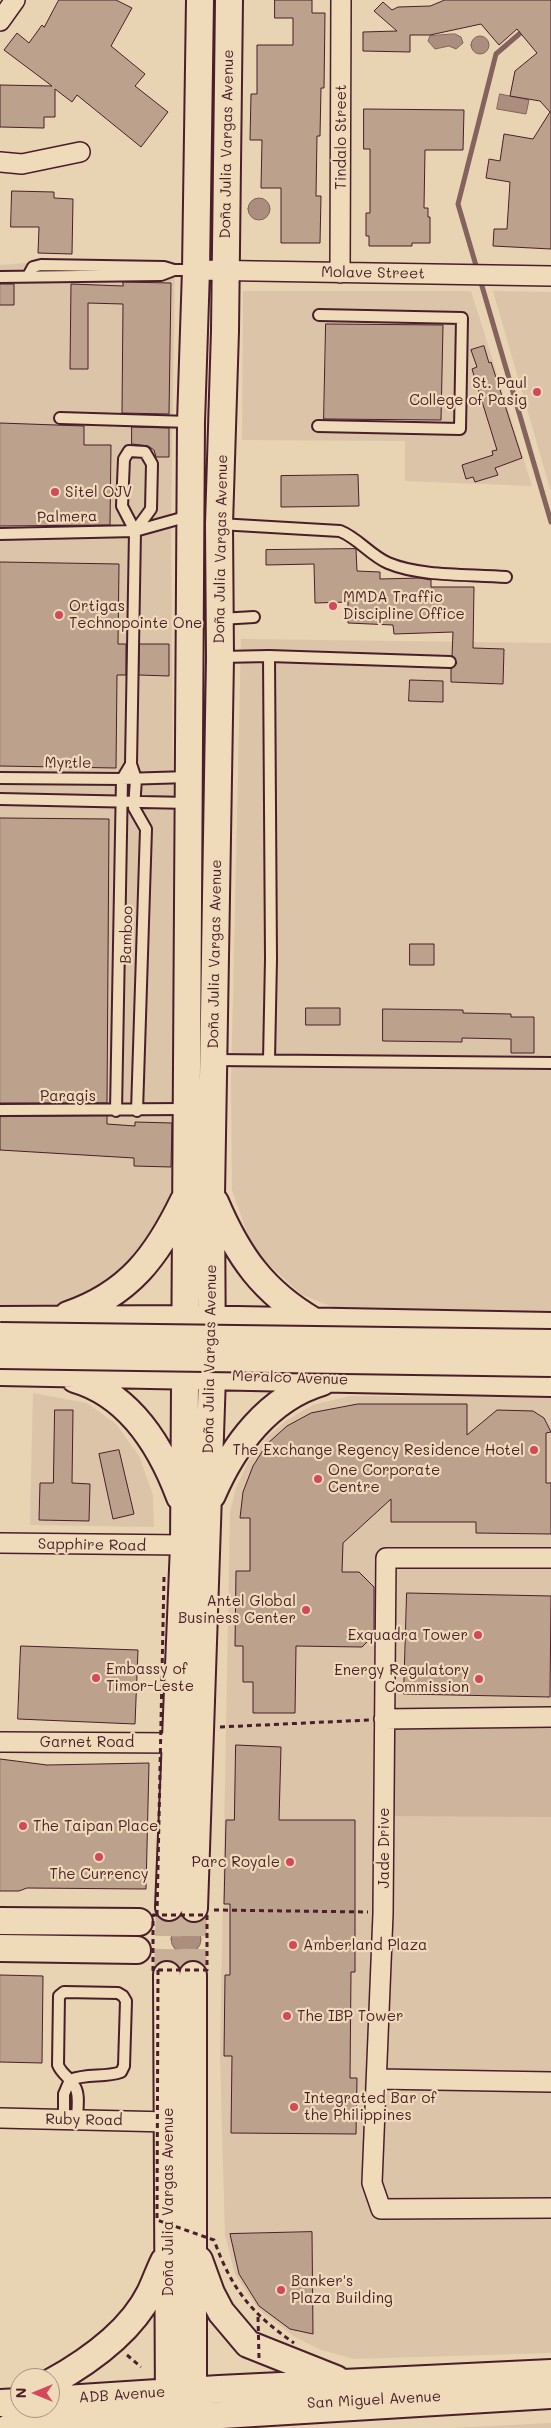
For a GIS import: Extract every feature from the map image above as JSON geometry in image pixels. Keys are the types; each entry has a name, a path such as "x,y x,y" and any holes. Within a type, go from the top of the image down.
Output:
{"main road":[{"name":"Doña Julia Vargas Avenue","path":"175,1912 175,1743 184,1544 195,1506 212,1376 211,1195 220,658 219,524 202,424 185,270 200,0"},
{"name":"Doña Julia Vargas Avenue","path":"175,1912 199,1727 195,1506 186,1376 185,1330 190,516 225,270 229,0"},
{"path":"211,1195 239,1250 259,1279 279,1298 320,1322"},
{"path":"40,1320 93,1306 124,1285 138,1273 155,1252 174,1222 186,1197"},
{"path":"0,1320 73,1320 212,1331 320,1322 551,1326"},
{"path":"40,1320 56,1330 63,1338 65,1347 59,1364 44,1373"},
{"path":"402,1381 388,1368 385,1357 388,1340 403,1323"},
{"path":"0,1336 551,1343"},
{"name":"Meralco Avenue","path":"0,1355 551,1363"},
{"name":"Meralco Avenue","path":"0,1372 551,1383"},
{"path":"44,1373 87,1383 102,1389 129,1411 195,1506 230,1456 256,1424 297,1393 331,1379"},
{"path":"0,1921 175,1912"},
{"path":"0,1948 138,1950"},
{"name":"Doña Julia Vargas Avenue","path":"163,1973 169,2122 168,2251 183,2412"},
{"name":"Doña Julia Vargas Avenue","path":"183,2412 193,2244 192,1975"},
{"path":"193,2244 211,2293 221,2312 248,2344 345,2395 302,2428"},
{"path":"60,2377 80,2365 112,2341 129,2322 149,2295 168,2251"},
{"name":"San Miguel Avenue","path":"183,2412 551,2373"},
{"name":"San Miguel Avenue","path":"183,2412 540,2391 551,2381"},
{"name":"San Miguel Avenue","path":"345,2395 551,2395"},
{"name":"ADB Avenue","path":"60,2401 183,2412"},
{"name":"ADB Avenue","path":"9,2428 183,2412"}],"street":[{"path":"0,21 15,0"},
{"name":"Tindalo Street","path":"340,273 341,0"},
{"path":"0,162 22,164 80,152"},
{"name":"Molave Street","path":"185,270 551,276"},
{"name":"Sapphire Road","path":"0,1543 184,1544"},
{"name":"Jade Drive","path":"551,1558 386,1558 383,1914 378,2079 372,2184 382,2209 473,2210 551,2208"},
{"path":"384,1719 551,1717"},
{"name":"Garnet Road","path":"0,1742 175,1743"},
{"path":"378,2079 551,2082"},
{"name":"Ruby Road","path":"0,2118 169,2122"},
{"name":"Jade Drive","path":"473,2210 492,2215 551,2214"}],"lane":[{"path":"0,277 161,275 185,270"},
{"path":"318,426 460,430 462,318 319,315"},
{"path":"60,418 202,424"},
{"name":"Bamboo","path":"135,530 151,509 152,464 145,452 129,451 124,459 122,506 135,530 131,764 136,778 134,802 136,812 146,829 137,1111"},
{"name":"Palmera","path":"0,534 135,530 190,516"},
{"path":"219,524 340,531 354,538 384,561 397,566 443,573 506,577"},
{"path":"220,620 254,617"},
{"path":"220,658 269,656 450,662"},
{"path":"269,656 271,960 269,1060"},
{"name":"Bamboo","path":"116,1111 121,801 122,779 131,764"},
{"name":"Myrtle","path":"0,778 122,779 189,777"},
{"path":"0,799 189,803"},
{"path":"213,1060 551,1063"},
{"name":"Paragis","path":"0,1110 137,1111 186,1109"},
{"path":"70,2080 86,2075 121,2072 124,2066 126,2001 118,1993 64,1992 59,1996 58,2065 61,2073 76,2087 77,2094 70,2120"}],"path":[{"path":"164,1577 175,1912"},
{"path":"199,1727 384,1719"},
{"path":"175,1912 207,1915 207,1970 163,1973 153,1970 153,1915 175,1912 383,1914"},
{"path":"163,1973 157,2220 214,2240 225,2271 258,2316 294,2343"},
{"path":"258,2316 259,2358"},
{"path":"122,2350 141,2367"}],"shaded area":[{"path":"455,34 461,37 463,43 456,49 449,46 435,49 428,41 430,36"},
{"path":"480,36 486,39 489,45 486,51 480,54 474,51 471,45 474,39"},
{"path":"500,94 529,100 526,114 497,109"},
{"path":"255,198 263,198 270,205 270,213 263,220 255,220 248,213 248,205"},
{"path":"37,262 175,262 171,522 176,1203 138,1259 86,1298 54,1308 0,1313 0,265"},
{"path":"243,291 471,291 532,486 405,481 405,441 242,440"},
{"name":"St. Paul College of Pasig","path":"493,291 551,292 551,492"},
{"path":"241,639 551,643 551,1315 347,1313 301,1294 263,1259 248,1236 232,1190 231,1083"},
{"path":"33,1393 87,1403 116,1424 139,1456 153,1495 154,1527 30,1525"},
{"path":"350,1396 551,1397 551,2353 354,2359 321,2350 295,2337 258,2309 235,2274 225,2235 220,2057 230,1512 236,1488 248,1462 267,1437 287,1420 313,1405"},
{"path":"392,1724 551,1724 551,1817 392,1816"},
{"path":"186,1924 192,1925 200,1933 200,1945 192,1953 186,1954 180,1953 172,1945 171,1939 172,1933 180,1925"},
{"path":"551,2423 551,2428 451,2428"}],"building":[{"path":"59,0 116,0 132,8 111,46 145,74 135,86 168,112 141,147 77,95 72,102 55,89 55,117 44,117 44,128 0,127 0,85 52,86 4,50 17,33 29,43 42,25 44,27"},
{"path":"275,0 312,0 312,13 325,13 324,88 321,88 320,136 317,136 316,196 321,196 320,243 281,243 281,188 261,188 262,140 250,140 251,94 257,94 257,45 293,45 293,18 275,18"},
{"path":"445,0 551,0 551,249 493,246 494,229 507,229 510,182 486,178 489,159 500,161 504,134 533,139 550,112 540,101 510,96 515,71 537,53 517,29 499,45 481,24 430,35 410,35 410,52 363,51 363,32 397,31 374,11 383,2 392,10 398,7 430,6"},
{"path":"364,109 464,110 463,150 425,150 424,208 428,208 428,217 430,217 430,243 412,243 412,246 369,246 369,236 366,236 366,213 370,213 370,149 364,149"},
{"path":"12,191 54,192 54,198 73,199 72,254 38,253 39,227 11,227"},
{"path":"123,282 171,283 169,414 122,413 123,304 88,303 88,369 70,369 71,284 123,286"},
{"path":"0,284 14,284 14,305 0,305"},
{"path":"326,324 443,325 441,420 324,419"},
{"path":"484,346 522,458 495,468 498,475 475,482 473,477 466,479 462,465 493,455 492,451 497,450 472,369 477,367 471,350"},
{"name":"Sitel OJV","path":"0,423 84,426 84,445 111,445 110,525 0,526"},
{"path":"132,427 169,428 169,457 156,457 154,450 148,446 132,444"},
{"path":"358,475 359,506 281,507 281,476"},
{"path":"356,549 357,571 380,572 380,579 419,578 431,580 431,587 474,587 473,648 504,649 503,684 451,682 451,669 457,663 452,656 453,632 394,634 393,625 348,623 348,602 315,603 314,564 266,565 266,550"},
{"name":"Ortigas Technopointe One","path":"0,562 119,564 118,644 126,644 126,675 117,675 116,768 0,766"},
{"path":"140,644 169,644 169,676 139,675"},
{"path":"410,680 443,681 443,702 409,701"},
{"path":"0,818 109,819 107,1103 0,1103"},
{"path":"410,944 434,944 434,965 410,965"},
{"path":"306,1008 340,1008 340,1025 306,1025"},
{"path":"383,1009 463,1010 463,1013 511,1014 511,1017 534,1017 534,1053 511,1053 511,1039 462,1038 462,1042 383,1041"},
{"path":"107,1116 107,1124 135,1126 135,1122 172,1123 171,1167 134,1166 134,1158 0,1150 0,1117"},
{"path":"358,1404 467,1404 467,1435 497,1410 533,1411 544,1418 551,1432 546,1433 546,1483 551,1483 551,1534 476,1533 476,1522 391,1522 391,1499 343,1543 342,1572 359,1572 374,1587 374,1635 362,1647 296,1646 295,1713 253,1713 253,1682 243,1682 243,1646 235,1646 236,1571 250,1571 250,1518 240,1518 243,1492 253,1466 267,1444 287,1426 311,1413"},
{"path":"55,1410 73,1410 72,1483 90,1484 89,1521 39,1520 40,1483 53,1483"},
{"path":"119,1450 134,1514 113,1519 99,1454"},
{"name":"Exquadra Tower","path":"407,1593 551,1596 550,1697 404,1694"},
{"path":"21,1646 138,1650 135,1724 18,1719"},
{"path":"236,1745 281,1747 279,1820 355,1820 355,1972 351,1972 350,2078 357,2078 356,2134 231,2133 232,2056 224,2056 225,1975 230,1975 230,1904 224,1904 226,1820 234,1820"},
{"path":"0,1759 47,1765 149,1763 146,1889 27,1888 19,1891 0,1891"},
{"path":"0,1975 43,1976 42,2063 0,2062"},
{"name":"Banker's Plaza Building","path":"312,2232 313,2334 290,2329 259,2306 239,2274 230,2234"}],"waterway":[{"path":"525,29 496,54 458,204 551,522"}],"tunnel":[{"path":"167,1975 169,1907"},
{"path":"193,1975 194,1908"}],"place":[{"name":"St. Paul College of Pasig","path":"537,392"},
{"name":"Sitel OJV","path":"55,492"},
{"name":"MMDA Traffic Discipline Office","path":"333,606"},
{"name":"Ortigas Technopointe One","path":"59,615"},
{"name":"The Exchange Regency Residence Hotel","path":"534,1450"},
{"name":"One Corporate Centre","path":"318,1479"},
{"name":"Antel Global Business Center","path":"306,1610"},
{"name":"Exquadra Tower","path":"478,1635"},
{"name":"Embassy of Timor-Leste","path":"96,1678"},
{"name":"Energy Regulatory Commission","path":"479,1679"},
{"name":"The Taipan Place","path":"23,1826"},
{"name":"The Currency","path":"99,1857"},
{"name":"Parc Royale","path":"290,1862"},
{"name":"Amberland Plaza","path":"293,1945"},
{"name":"The IBP Tower","path":"287,2016"},
{"name":"Integrated Bar of the Philippines","path":"294,2107"},
{"name":"Banker's Plaza Building","path":"281,2290"}]}
